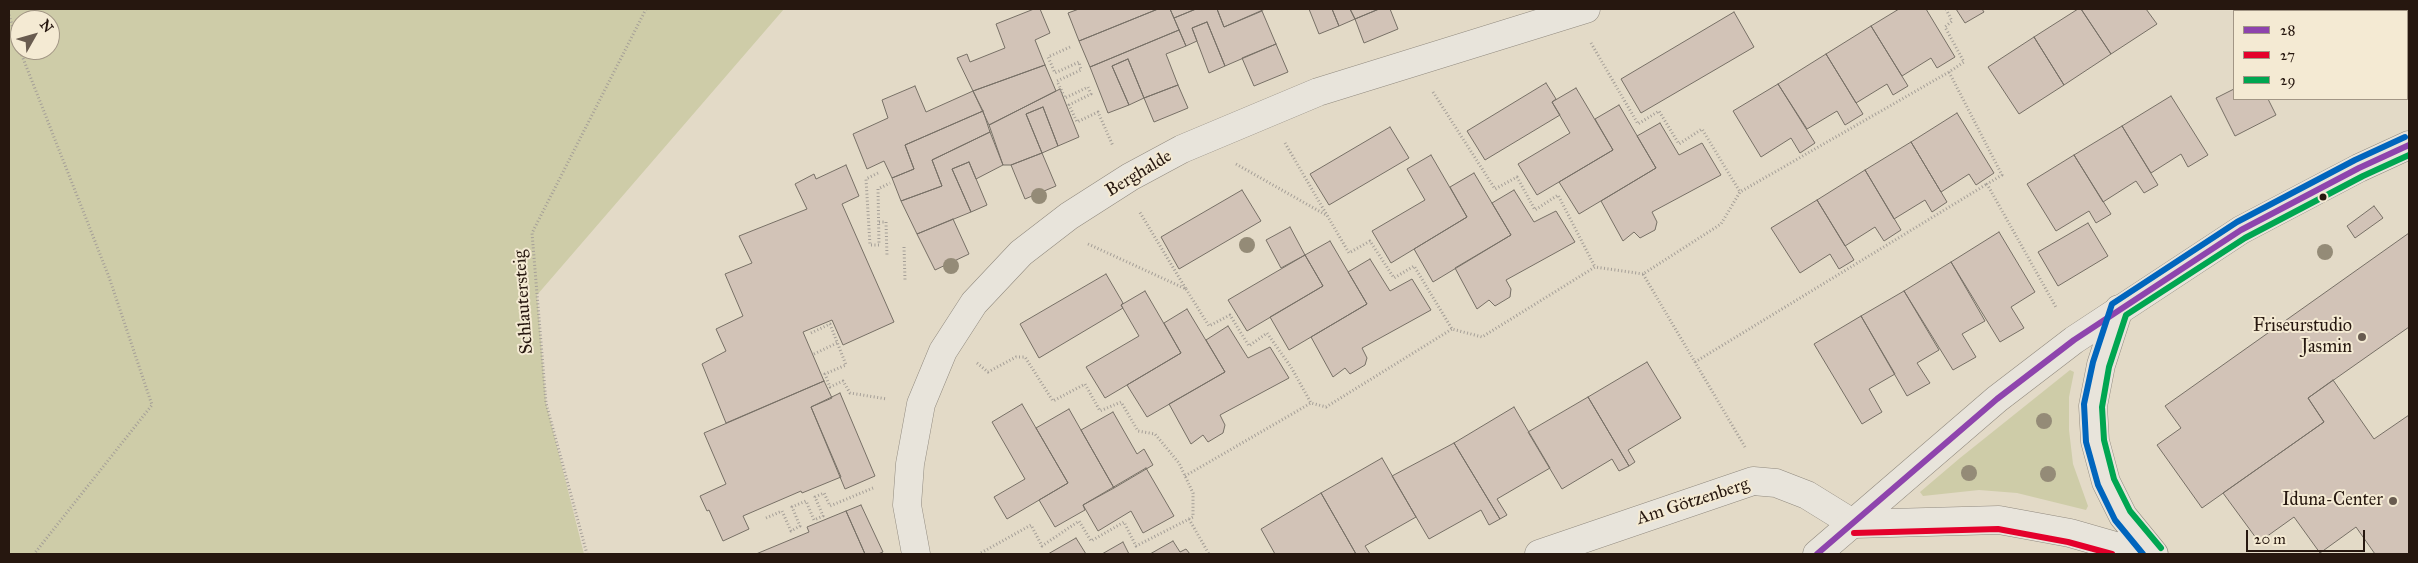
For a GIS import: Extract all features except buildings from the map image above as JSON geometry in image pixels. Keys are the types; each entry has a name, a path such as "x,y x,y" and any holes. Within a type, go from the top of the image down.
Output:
{"street":[{"name":"Berghalde","path":"916,554 907,505 910,472 921,404 943,351 974,303 1021,253 1054,228 1122,183 1173,153 1198,142 1318,92 1580,10"},
{"path":"1817,554 1997,399 2074,340 2241,230 2359,168 2409,146"},
{"path":"2119,310 2101,365 2093,406 2095,441 2106,482 2123,516 2154,554"},
{"name":"Am Götzenberg","path":"1539,554 1724,489 1753,481 1776,482 1807,495 1854,524"},
{"path":"1854,524 1999,520 2070,533 2143,554"}],"path":[{"name":"Schlautersteig","path":"587,554 546,404 532,233 646,9"},
{"path":"1268,113 1349,253 1370,241 1394,278 1414,266 1452,329 1482,337 1595,268 1643,274 1722,224 1740,192 1964,62 1945,27 1952,21 1946,9"},
{"path":"1580,10 1638,124 1659,111 1679,144 1702,128 1740,192"},
{"path":"9,15 19,48 108,277 152,404 34,554"},
{"path":"1070,47 1048,57 1055,73 1079,62 1082,70 1057,81 1065,98 1088,87 1091,94 1069,105 1077,122 1096,114"},
{"path":"1414,61 1495,189 1517,177 1534,210 1558,195 1595,268"},
{"path":"1695,362 2002,175 1949,72"},
{"path":"1198,142 1327,215"},
{"path":"878,173 866,179 870,245 879,245 878,189 890,183"},
{"path":"1122,183 1209,326 1230,315 1249,346 1267,334 1291,367 1312,403 1326,407 1452,329"},
{"path":"1987,184 2074,340"},
{"path":"878,222 886,222 887,256"},
{"path":"1054,228 1186,289"},
{"path":"904,247 905,280"},
{"path":"1643,274 1766,482"},
{"path":"812,332 830,324 846,364 824,374 830,387 843,382 850,393 921,404"},
{"path":"814,354 837,344"},
{"path":"979,554 1031,525 1042,546 1079,521 1091,541 1124,522 1136,546 1193,517 1193,493 1180,464 1155,434 1138,431 1121,402 1100,411 1085,384 1053,401 1025,357 1016,357 1003,364"},
{"path":"1185,476 1312,403"},
{"path":"766,518 782,511 790,531 800,526 792,507 806,501 814,520 823,516 815,497 824,493 830,506 910,472"},
{"path":"1189,519 1209,554"}],"shaded area":[{"path":"9,9 784,9 537,295 546,403 584,554 9,554"},
{"path":"2070,370 2074,372 2069,397 2069,430 2073,464 2088,506 2086,510 2017,493 1979,490 1923,496 1920,492"}],"transit line":[{"path":"2143,554 2115,520 2098,485 2086,442 2084,404 2093,362 2112,304 2237,222 2355,160 2405,137"},
{"name":"28","path":"1817,554 1997,399 2074,340 2241,230 2359,168 2409,145"},
{"name":"29","path":"2161,548 2130,511 2114,479 2104,440 2102,407 2109,367 2126,315 2245,238 2363,176 2409,155"},
{"name":"27","path":"1854,533 1998,529 2068,542 2112,554"}],"place":[{"name":"Friseurstudio Jasmin","path":"2362,337"},
{"name":"Iduna-Center","path":"2393,501"}]}
